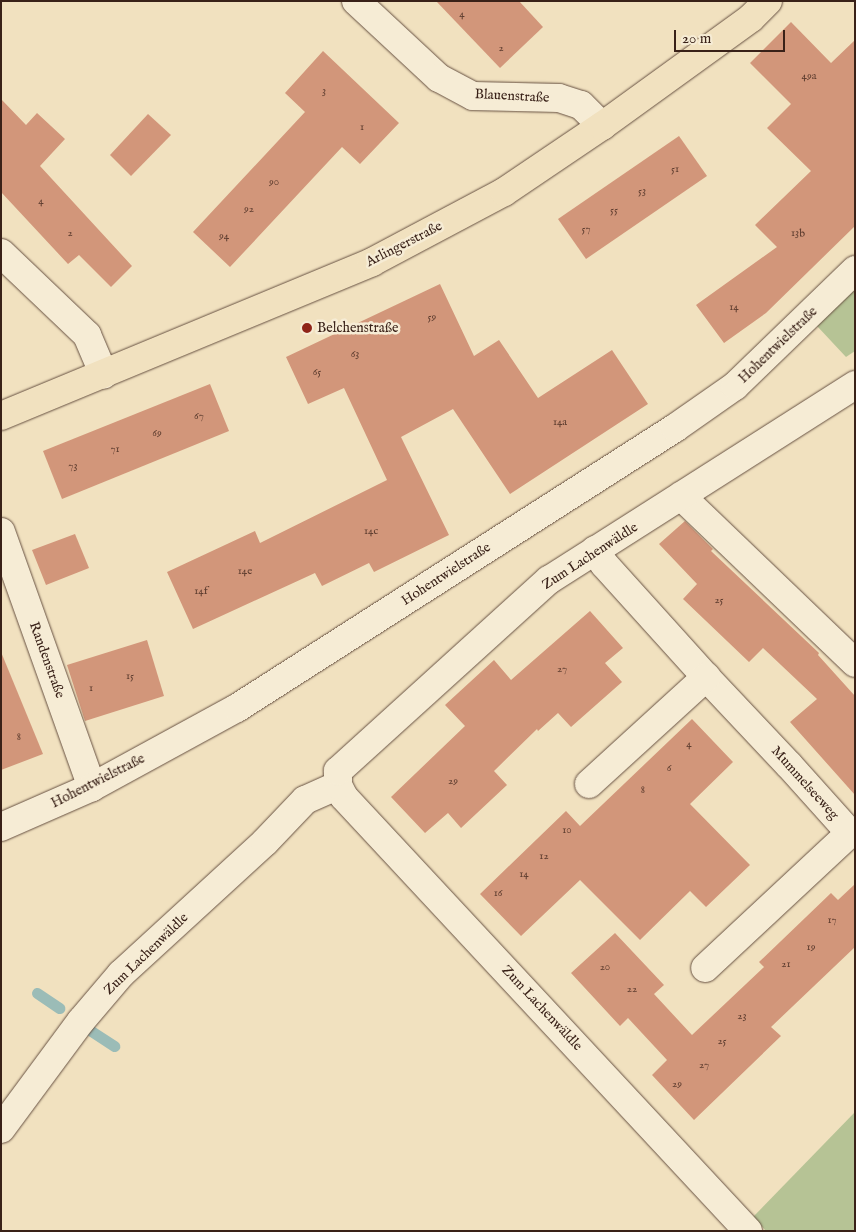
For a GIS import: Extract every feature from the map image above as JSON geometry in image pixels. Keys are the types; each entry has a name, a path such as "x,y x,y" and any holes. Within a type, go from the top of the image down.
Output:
{"main road":[{"name":"Arlingerstraße","path":"1,416 104,375 372,262 504,192 602,126 751,18 768,1"}],"street":[{"name":"Blauenstraße","path":"356,1 439,78 473,96 559,98 581,106 602,126"},
{"path":"1,253 87,335 104,375"},
{"name":"Hohentwielstraße","path":"1,827 92,787 237,708 675,428 735,386 855,270"},
{"name":"Zum Lachenwäldle","path":"748,1231 344,797 338,785 338,771 549,580 855,385"},
{"path":"681,496 855,663"},
{"name":"Randenstraße","path":"1,532 92,787"},
{"name":"Mummelseeweg","path":"595,550 706,678 852,831 705,968"},
{"path":"589,784 706,678"},
{"name":"Zum Lachenwäldle","path":"1,1129 80,1021 120,974 265,842 305,800 338,785"}],"green space":[{"path":"855,289 855,351 846,357 817,326"},
{"path":"855,1112 855,1231 766,1231 753,1217"}],"building":[{"path":"436,1 519,1 543,27 500,68"},
{"path":"791,22 831,63 855,40 855,226 766,313 724,343 696,305 777,247 755,225 811,171 767,128 791,104 750,63"},
{"path":"323,51 399,123 360,164 342,147 230,267 193,232 305,112 285,93"},
{"path":"1,99 26,125 37,113 65,139 40,166 132,266 111,287 79,255 68,264 1,192"},
{"path":"148,114 171,135 131,176 110,155"},
{"path":"679,136 707,176 586,259 558,219"},
{"path":"440,284 474,356 499,340 538,398 612,350 648,404 510,494 453,409 401,437 449,535 374,572 369,563 322,586 315,573 193,629 167,572 255,531 260,543 387,480 344,388 308,404 286,357"},
{"path":"210,384 229,431 62,499 43,451"},
{"path":"685,521 713,549 711,551 819,653 818,655 855,696 855,795 790,722 817,699 763,648 749,662 683,599 697,584 659,544"},
{"path":"75,534 89,568 46,585 32,550"},
{"path":"590,611 623,648 605,663 622,682 571,727 558,713 538,731 537,729 494,771 507,785 461,828 448,813 425,833 391,797 465,726 445,705 494,660 511,680"},
{"path":"147,640 164,696 85,721 67,665"},
{"path":"1,652 43,754 1,770"},
{"path":"692,719 733,762 690,804 750,865 706,907 690,891 640,940 580,880 521,936 480,894 566,811 580,826"},
{"path":"855,884 855,947 771,1027 781,1036 694,1120 652,1075 667,1060 628,1018 620,1026 571,973 615,933 664,985 654,994 692,1035 764,967 759,962 831,893 838,900"}],"waterway":[{"path":"37,993 59,1008"},
{"path":"85,1027 114,1046"}],"place":[{"name":"Belchenstraße","path":"307,328"}]}
